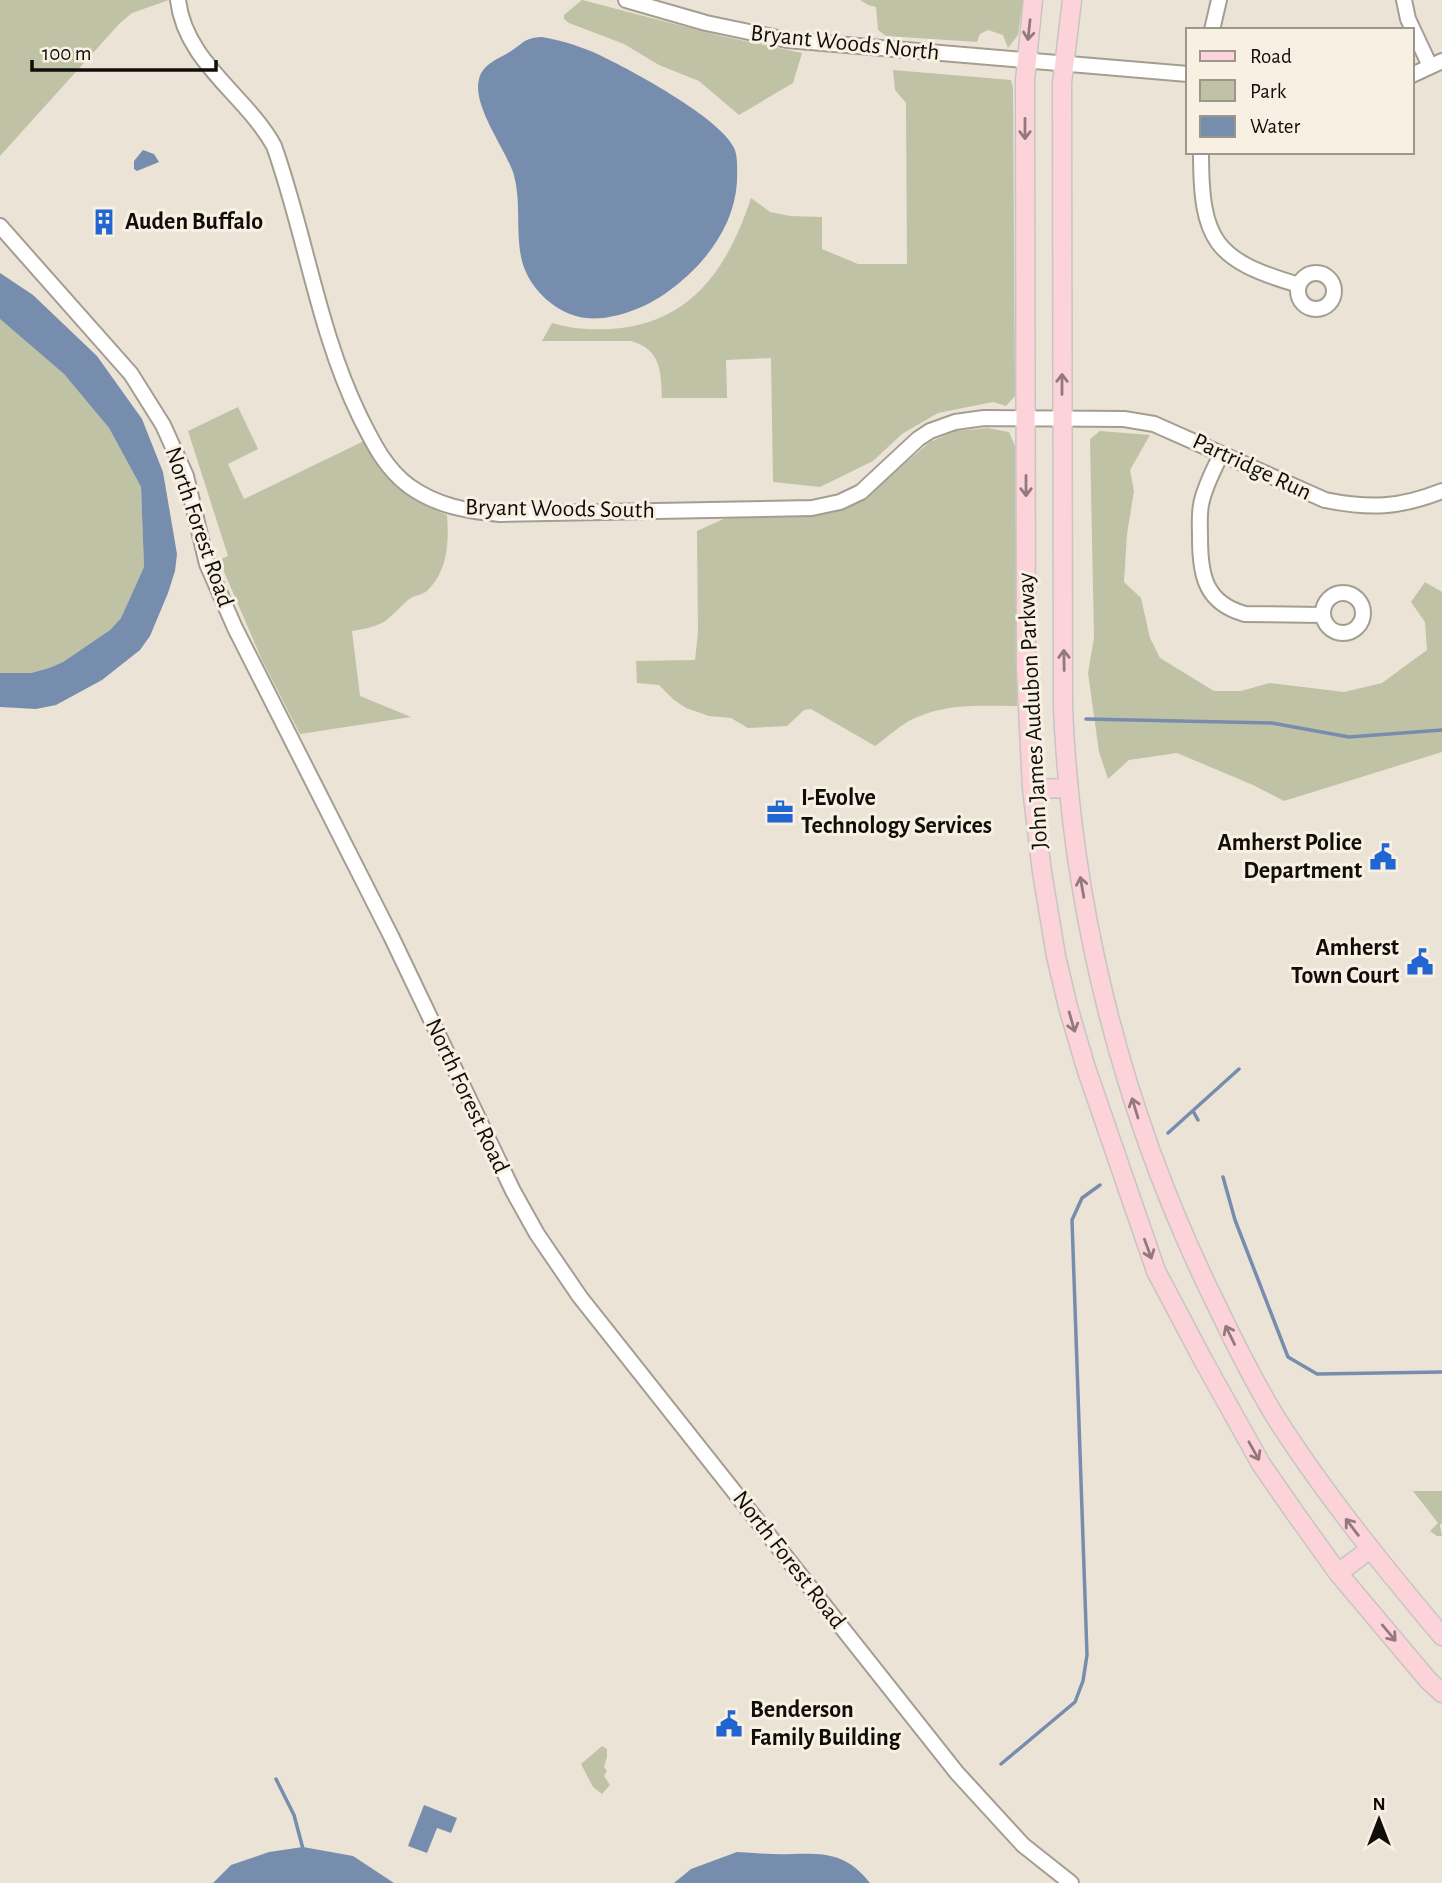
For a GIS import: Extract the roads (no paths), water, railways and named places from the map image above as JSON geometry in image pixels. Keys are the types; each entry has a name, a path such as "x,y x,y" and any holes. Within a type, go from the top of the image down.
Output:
{"main road":[{"name":"John James Audubon Parkway","path":"1033,0 1026,61 1026,666 1032,789 1042,872 1056,956 1068,1006 1110,1142 1156,1271 1203,1360 1261,1464 1338,1573 1442,1693"},
{"name":"John James Audubon Parkway","path":"1072,0 1063,64 1063,708 1068,788 1083,893 1106,1006 1139,1121 1172,1207 1197,1267 1256,1384 1294,1445 1370,1550 1442,1636"},
{"path":"1032,789 1068,788"},
{"path":"1338,1573 1370,1550"}],"street":[{"name":"Bryant Woods South","path":"178,0 184,27 197,50 263,128 274,146 331,348 371,440 398,476 431,499 458,509 500,514 812,508 839,502 861,492 918,439 944,426 967,419 1062,418"},
{"name":"Bryant Woods North","path":"626,0 706,23 787,40 1063,64"},
{"path":"1212,28 1219,0"},
{"path":"1404,0 1408,19 1414,28"},
{"path":"1414,28 1436,63 1414,74"},
{"path":"1063,64 1186,74"},
{"path":"1201,154 1202,203 1209,225 1220,244 1234,260 1249,268 1299,285"},
{"name":"North Forest Road","path":"0,226 131,374 163,425 186,476 205,556 235,628 391,936 501,1168 537,1234 580,1297 946,1760 1023,1845 1071,1883"},
{"name":"Partridge Run","path":"1062,418 1147,422 1171,430 1325,500 1354,506 1396,505 1442,491"},
{"path":"1221,454 1201,504 1200,562 1207,586 1219,601 1234,611 1245,614 1323,615"}],"water":[{"path":"542,37 593,52 649,81 713,124 727,137 735,150 735,199 723,230 704,259 666,293 648,304 617,315 586,318 565,312 538,291 522,261 516,183 509,162 484,113 478,89 484,68 525,41"},
{"path":"143,150 154,154 159,162 137,171 134,169 134,161"},
{"path":"0,273 33,295 97,356 142,419 163,472 177,554 168,593 150,636 140,650 102,680 56,705 36,709 0,707 0,673 31,673 63,662 110,630 121,618 144,567 141,487 109,428 64,374 0,319"},
{"path":"424,1805 457,1818 451,1833 437,1828 427,1853 408,1846"},
{"path":"303,1847 353,1856 394,1883 213,1883 231,1865 269,1852"},
{"path":"737,1852 836,1857 853,1866 870,1883 674,1883 691,1869"}],"waterway":[{"path":"1086,719 1272,723 1349,737 1442,730"},
{"path":"1168,1133 1239,1069"},
{"path":"1193,1111 1198,1120"},
{"path":"1223,1177 1235,1220 1288,1357 1317,1374 1442,1372"},
{"path":"1001,1764 1075,1702 1083,1681 1087,1655 1072,1220 1082,1198 1100,1185"},
{"path":"276,1779 294,1815 303,1849"}],"place":[{"name":"Auden Buffalo","path":"104,222"},
{"name":"I-Evolve Technology Services","path":"780,812"},
{"name":"Amherst Police Department","path":"1383,857"},
{"name":"Amherst Town Court","path":"1420,962"},
{"name":"Benderson Family Building","path":"729,1724"}]}
